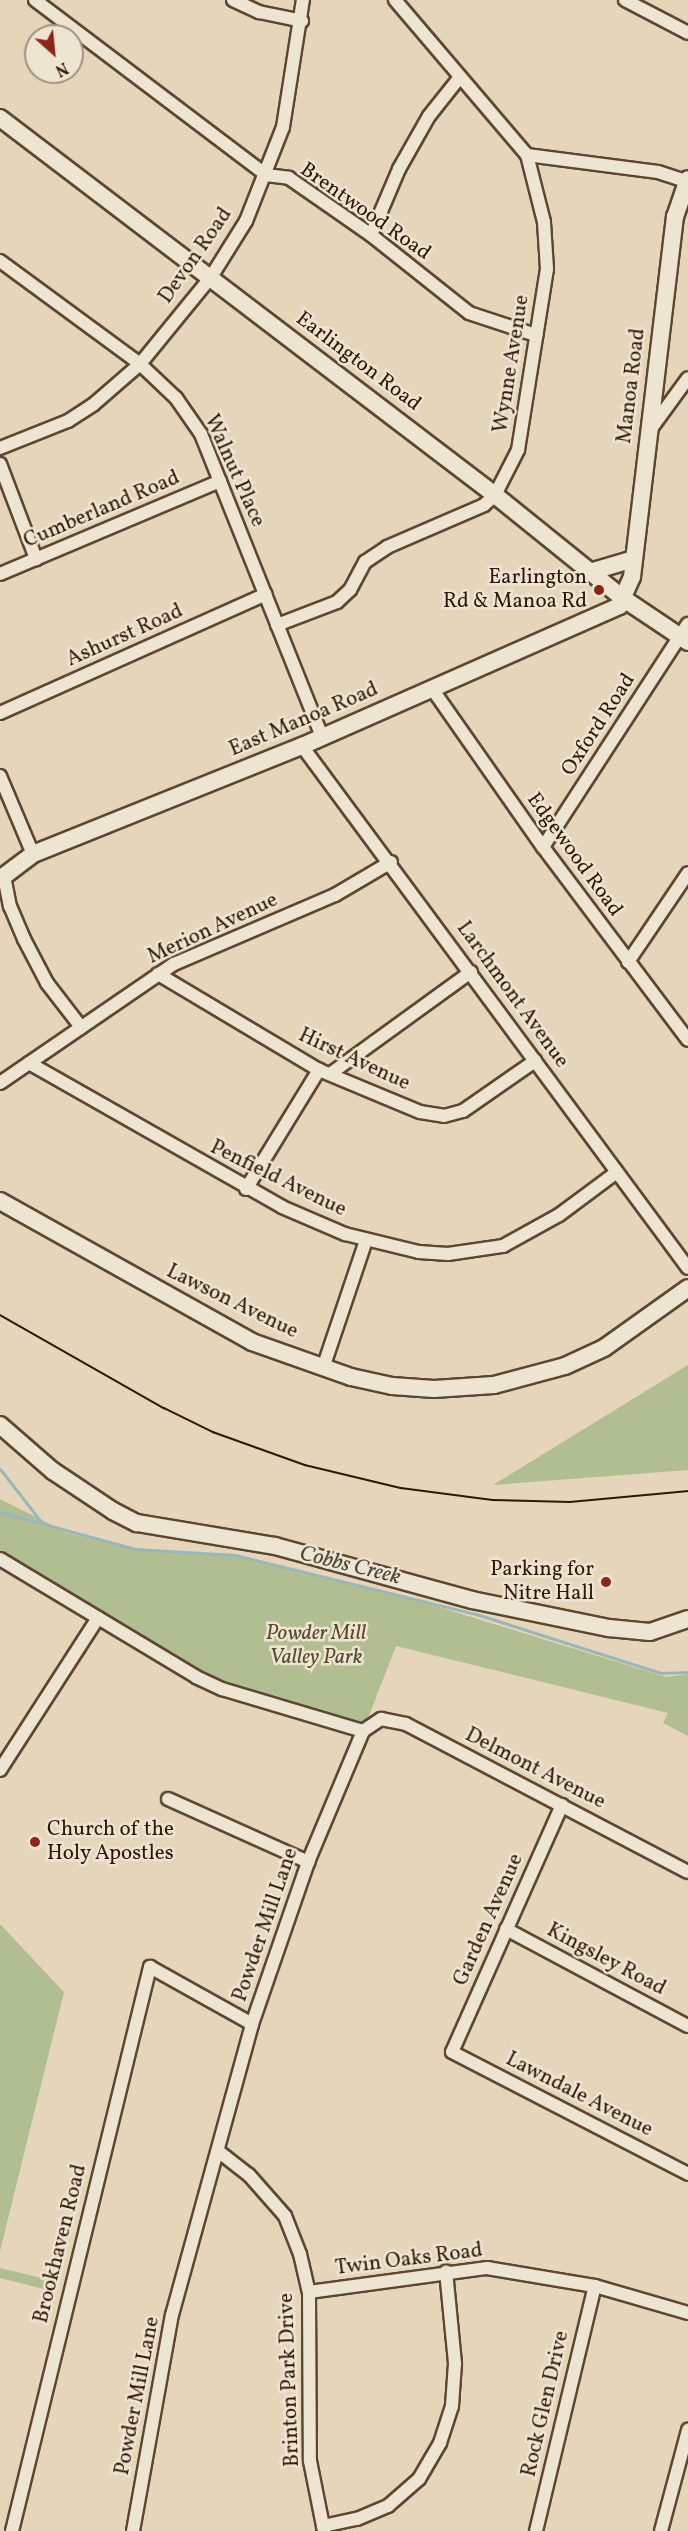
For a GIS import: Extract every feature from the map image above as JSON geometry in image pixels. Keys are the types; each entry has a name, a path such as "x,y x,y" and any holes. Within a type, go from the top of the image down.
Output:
{"street":[{"name":"Brentwood Road","path":"35,0 266,175 289,178 371,235 469,313 536,335"},
{"path":"233,0 259,12 302,21"},
{"name":"Devon Road","path":"0,448 68,421 140,364 211,277 246,221 284,127 302,21 303,0"},
{"path":"395,0 527,154 658,172 687,180"},
{"path":"625,0 688,33"},
{"path":"371,235 399,169 424,125 460,77"},
{"name":"Earlington Road","path":"0,118 495,495 624,599 685,634"},
{"name":"Wynne Avenue","path":"495,495 518,450 528,407 536,335 547,269 544,222 527,154"},
{"name":"Manoa Road","path":"624,599 634,559 675,217 687,180"},
{"name":"Walnut Place","path":"0,261 140,364 176,398 201,434 322,737"},
{"path":"649,432 688,378"},
{"path":"0,464 36,559"},
{"name":"Cumberland Road","path":"0,574 220,481"},
{"path":"277,625 337,602 350,590 365,562 387,547 484,505 495,495"},
{"path":"590,572 634,559"},
{"name":"Ashurst Road","path":"0,713 266,594"},
{"name":"East Manoa Road","path":"2,878 33,854 302,746 433,690 611,611 624,599"},
{"name":"Oxford Road","path":"543,847 685,634"},
{"name":"Edgewood Road","path":"433,690 543,847 688,1040"},
{"name":"Larchmont Avenue","path":"302,746 391,862 688,1268"},
{"path":"0,776 33,854"},
{"name":"Merion Avenue","path":"0,1083 174,964 335,895 391,862"},
{"path":"628,963 688,873"},
{"path":"2,878 10,906 24,939 47,982 81,1027"},
{"path":"246,1189 325,1072 471,972"},
{"name":"Hirst Avenue","path":"158,974 325,1072 396,1104 444,1116 463,1111 535,1061"},
{"name":"Penfield Avenue","path":"29,1063 246,1189 366,1240 419,1252 448,1254 503,1246 559,1215 617,1172"},
{"name":"Lawson Avenue","path":"0,1201 193,1312 252,1342 323,1368 392,1386 434,1389 494,1385 533,1377 604,1348 688,1288"},
{"path":"323,1368 366,1240"},
{"path":"0,1425 54,1471 101,1504 137,1522 275,1546 472,1599 609,1628 650,1632 688,1619"},
{"path":"0,1559 222,1689 363,1731"},
{"path":"0,1770 98,1618"},
{"name":"Delmont Avenue","path":"363,1731 381,1719 406,1724 688,1872"},
{"name":"Powder Mill Lane","path":"133,2531 172,2315 252,2024 308,1862 363,1731"},
{"path":"168,1799 308,1862"},
{"name":"Garden Avenue","path":"452,2052 562,1805"},
{"name":"Kingsley Road","path":"506,1929 688,2026"},
{"name":"Brookhaven Road","path":"12,2531 150,1967 252,2024"},
{"name":"Lawndale Avenue","path":"452,2052 688,2174"},
{"name":"Brinton Park Drive","path":"218,2151 249,2175 285,2216 300,2254 309,2292 310,2462 324,2528"},
{"name":"Twin Oaks Road","path":"309,2292 446,2271 487,2268 595,2286 688,2313"},
{"path":"324,2528 357,2519 388,2506 419,2478 440,2443 452,2406 455,2363 446,2271"},
{"name":"Rock Glen Drive","path":"536,2531 595,2286"},
{"path":"661,2531 688,2430"}],"green space":[{"path":"688,1365 688,1470 493,1485"},
{"name":"Powder Mill Valley Park","path":"0,1499 68,1533 135,1549 235,1555 413,1599 666,1677 688,1674 688,1736 663,1723 668,1713 396,1646 363,1731 222,1689 0,1559"},
{"path":"0,1924 64,1992 0,2251"},
{"path":"0,2268 54,2281 52,2291 0,2278"}],"waterway":[{"name":"Cobbs Creek","path":"0,1469 42,1523"},
{"name":"Cobbs Creek","path":"0,1512 135,1549 235,1555 476,1614 661,1673 688,1672"}],"tram line":[{"path":"0,1315 164,1408 213,1432 305,1465 401,1488 494,1500 570,1502 688,1491"}],"place":[{"name":"Earlington Rd & Manoa Rd","path":"599,590"},
{"name":"Parking for Nitre Hall","path":"606,1582"},
{"name":"Church of the Holy Apostles","path":"35,1842"}]}
